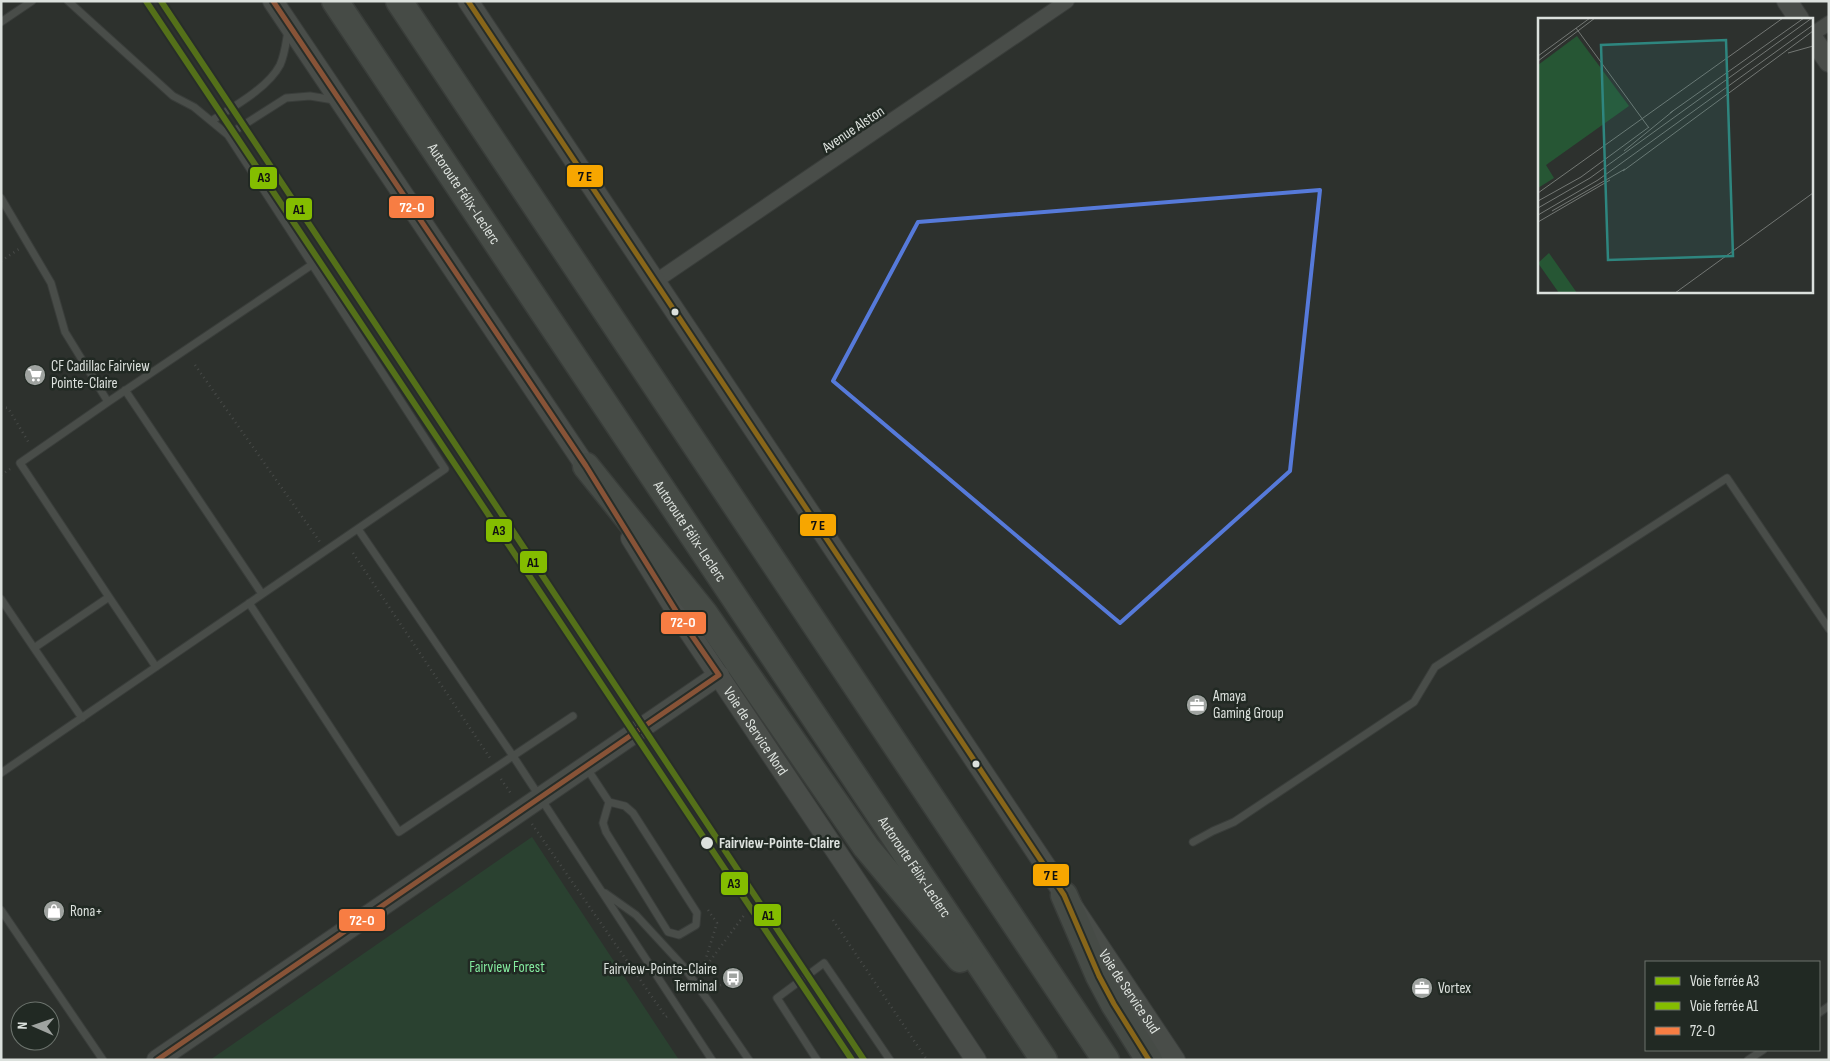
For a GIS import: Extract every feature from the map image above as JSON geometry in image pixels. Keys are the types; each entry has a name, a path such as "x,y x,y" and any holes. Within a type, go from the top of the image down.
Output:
{"highway":[{"name":"Autoroute Félix-Leclerc","path":"335,1 1044,1060"},
{"path":"398,1 1106,1060"},
{"path":"586,466 704,613 866,847 1044,1060"},
{"path":"1064,894 1106,990 1149,1060"}],"main road":[{"name":"Voie de Service Nord","path":"274,1 586,466 686,627 976,1060"},
{"path":"1787,1 1798,18"},
{"name":"Voie de Service Sud","path":"470,2 1175,1060"},
{"path":"1812,37 1829,62"},
{"path":"157,1060 719,675"}],"street":[{"name":"Avenue Alston","path":"656,281 1067,1"},
{"path":"1812,35 1829,23"}],"lane":[{"path":"1,22 32,1"},
{"path":"3,769 82,718 445,469 228,135 194,107 173,96 68,1"},
{"path":"211,121 271,78 283,56 289,25"},
{"path":"228,135 286,98 310,96 340,101"},
{"path":"1,198 51,284 65,332 108,402"},
{"path":"156,667 20,463 313,264"},
{"path":"125,390 262,594"},
{"path":"1193,842 1234,822 1414,702 1435,667 1727,478 1829,629"},
{"path":"358,529 513,756 712,1060"},
{"path":"34,648 109,597"},
{"path":"1,599 82,718"},
{"path":"249,603 399,832 573,716"},
{"path":"586,766 609,802 625,806 633,813 697,913 696,925 679,935 668,932 606,832 603,823 609,802"},
{"path":"602,890 636,915 683,966 749,1060"},
{"path":"1,910 103,1060"},
{"path":"817,1060 776,998 824,963 890,1060"},
{"path":"1748,1060 1762,1051"}],"path":[{"path":"1,261 27,243"},
{"path":"195,365 321,543"},
{"path":"1,406 8,408 35,453"},
{"path":"353,553 491,759"},
{"path":"501,779 510,793"},
{"path":"536,830 666,1017"},
{"path":"717,924 702,971 745,914"},
{"path":"833,920 928,1060"},
{"path":"712,988 722,985"}],"highlighted area":[{"path":"1320,190 1290,471 1120,623 833,381 918,222"}],"green space":[{"name":"Fairview Forest","path":"532,837 679,1060 210,1060"}],"rail line":[{"name":"A3","path":"146,1 852,1060"},
{"name":"A1","path":"161,1 864,1060"}],"transit line":[{"name":"72-O","path":"157,1060 719,675 686,627 586,466 273,1"},
{"path":"468,1 1064,895 1099,976 1149,1060"}],"place":[{"name":"CF Cadillac Fairview Pointe-Claire","path":"35,375"},
{"name":"Amaya Gaming Group","path":"1197,705"},
{"name":"Fairview-Pointe-Claire","path":"707,843"},
{"name":"Rona+","path":"54,911"},
{"name":"Fairview-Pointe-Claire Terminal","path":"733,978"},
{"name":"Vortex","path":"1422,988"}]}
